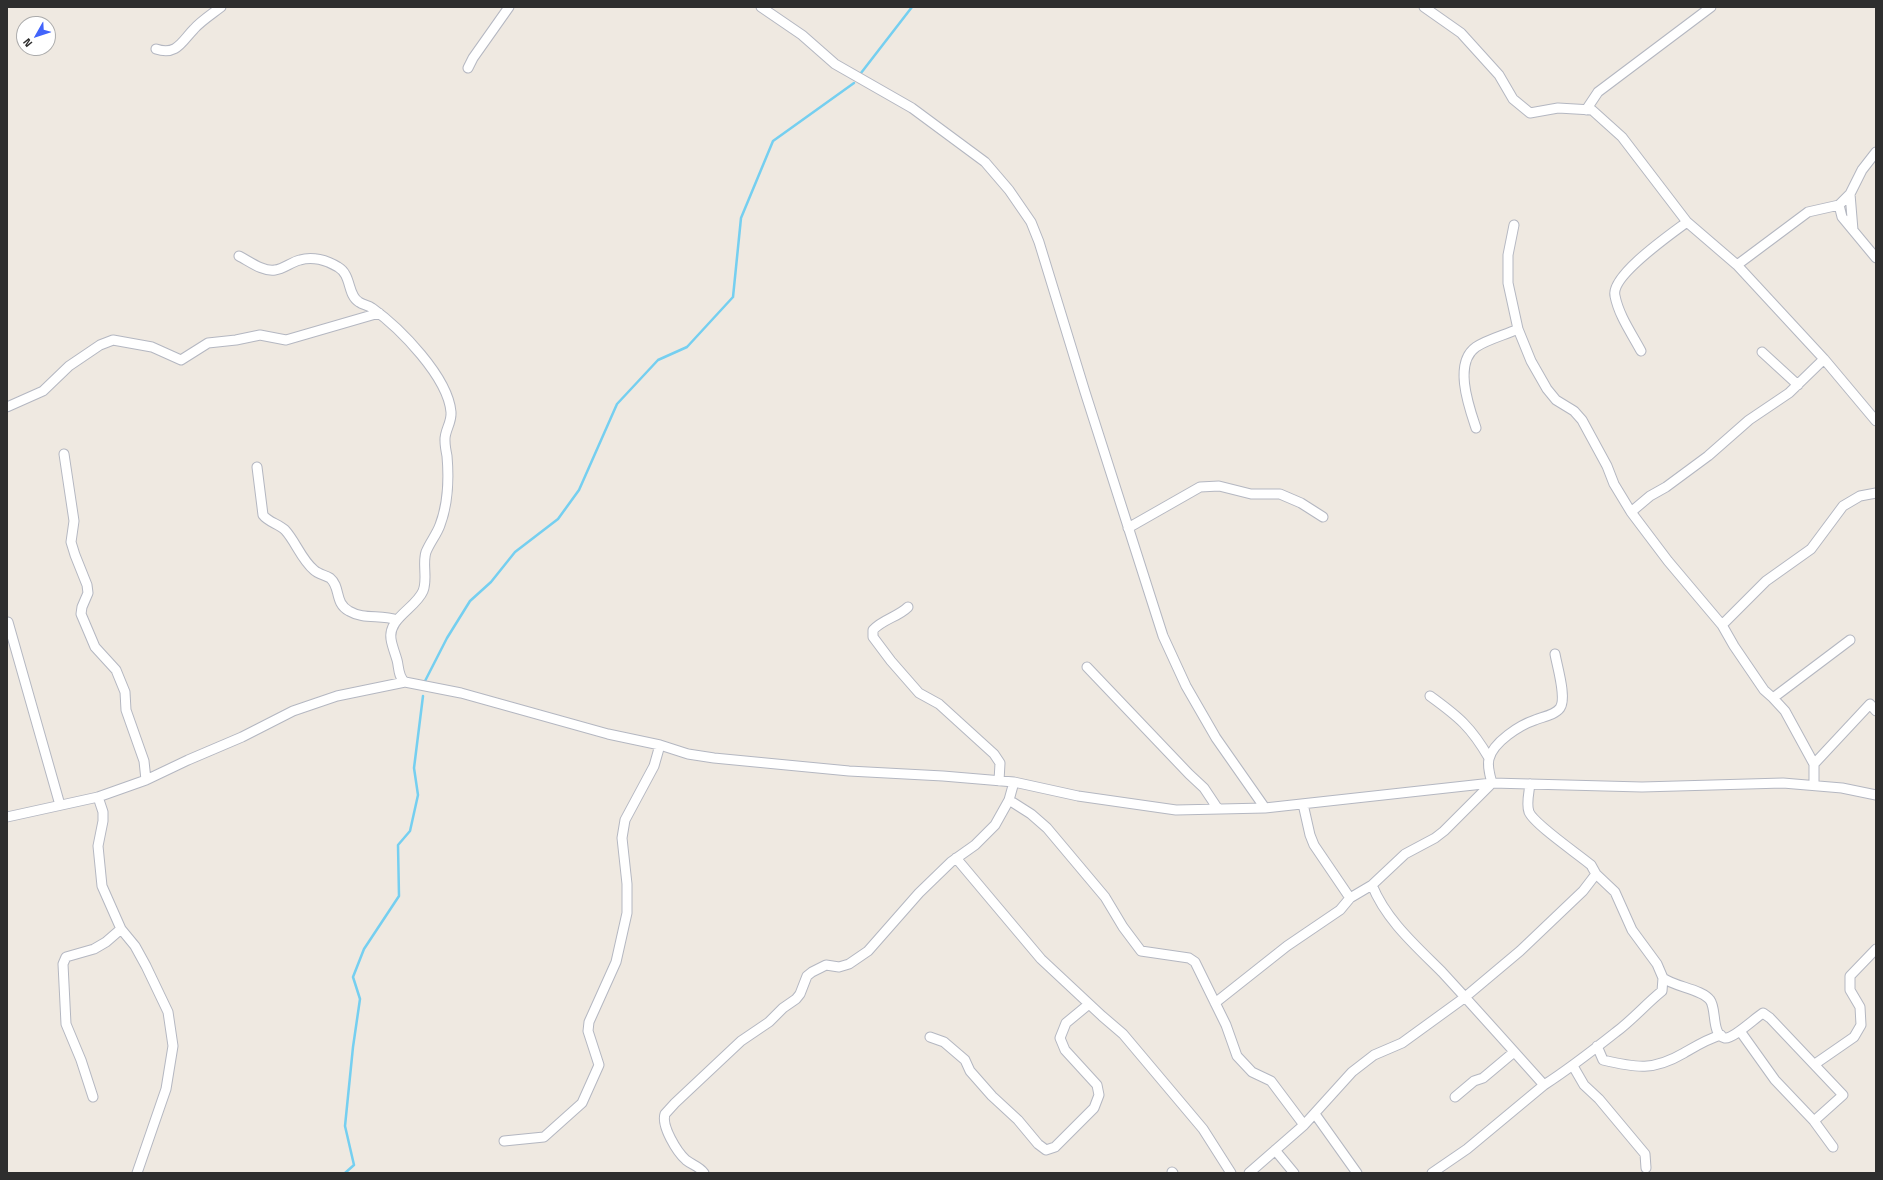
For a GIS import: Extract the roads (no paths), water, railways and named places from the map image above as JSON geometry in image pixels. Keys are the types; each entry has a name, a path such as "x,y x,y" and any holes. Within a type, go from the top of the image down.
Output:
{"street":[{"path":"156,49 170,51 180,46 193,30 221,7"},
{"path":"468,68 473,58 509,7"},
{"path":"761,7 802,35 835,64 912,108 956,139 985,162 1009,190 1031,222 1039,242 1084,392 1163,636 1186,686 1216,738 1265,808"},
{"path":"1424,7 1461,33 1499,75 1508,94 1530,113 1558,108 1592,110 1622,137 1687,222 1738,265 1824,359 1876,421"},
{"path":"1586,110 1598,92 1711,7"},
{"path":"1839,209 1850,194 1862,170 1876,152"},
{"path":"1850,194 1853,230"},
{"path":"1738,265 1808,212 1851,208"},
{"path":"1839,209 1853,230 1876,258"},
{"path":"1641,351 1626,324 1614,295 1616,285 1624,274 1687,222"},
{"path":"1514,225 1508,255 1508,283 1514,303 1518,329 1531,361 1546,389 1556,400 1574,411 1582,420 1607,466 1614,484 1631,512 1668,561 1722,625 1734,646 1764,690 1785,712 1814,764 1814,784"},
{"path":"239,256 265,269 275,270 300,260 314,258 340,267 346,273 354,298 358,302 371,307 379,313 425,357 437,377 451,412 450,423 444,440 447,457 448,488 446,502 440,525 426,554 425,584 419,598 393,626 390,638 399,672 402,680 405,682"},
{"path":"7,407 43,391 69,366 100,345 113,340 152,347 181,360 208,343 236,340 260,335 286,340 379,313"},
{"path":"1476,428 1469,405 1464,376 1468,354 1476,347 1518,329"},
{"path":"1762,352 1798,385"},
{"path":"1631,512 1650,496 1666,487 1708,456 1749,420 1789,393 1824,359"},
{"path":"64,454 74,521 71,542 74,555 87,585 88,593 82,607 81,614 96,647 116,670 125,692 126,710 144,761 146,780"},
{"path":"257,467 263,515 266,520 284,529 300,553 314,570 330,579 336,587 337,597 343,606 349,611 360,615 387,616 397,620"},
{"path":"1128,528 1200,487 1219,486 1251,494 1280,494 1301,503 1323,517"},
{"path":"1722,625 1766,581 1811,549 1843,506 1860,496 1876,493"},
{"path":"908,607 897,615 880,623 873,630 873,637 891,661 920,693 939,704 994,754 1000,763 999,781"},
{"path":"8,622 60,805"},
{"path":"1773,698 1850,640"},
{"path":"1489,758 1494,750 1512,732 1524,724 1555,712 1560,707 1563,696 1555,654"},
{"path":"1087,667 1177,762 1204,788 1218,809"},
{"path":"7,817 98,798 146,780 242,737 293,711 337,696 405,682 461,692 608,734 660,745 688,754 750,762 849,771 1014,782 1078,796 1176,810 1265,808 1492,783 1642,787 1783,783 1814,784 1876,795"},
{"path":"1430,696 1458,717 1477,736 1489,758 1492,783"},
{"path":"1814,764 1874,705"},
{"path":"504,1141 512,1139 536,1139 544,1137 551,1132 582,1103 598,1069 599,1059 588,1031 589,1022 616,962 627,913 627,878 622,838 625,820 654,766 660,745"},
{"path":"704,1173 698,1166 687,1160 678,1152 666,1125 665,1114 741,1041 770,1022 783,1008 796,999 800,994 807,976 826,965 840,967 849,964 868,951 919,893 956,858 975,845 995,825 1009,800 1014,782"},
{"path":"1215,1003 1287,946 1340,910 1350,898 1372,885 1405,854 1435,838 1444,831 1492,783"},
{"path":"1432,1173 1467,1148 1544,1085 1573,1066 1616,1032 1662,991 1663,978 1657,964 1632,930 1615,892 1596,874 1590,865 1537,822 1530,813 1528,804 1530,784"},
{"path":"98,798 103,812 103,821 98,846 102,886 121,929 135,946 168,1012 173,1046 166,1089 137,1173"},
{"path":"1009,800 1031,814 1047,828 1105,897 1123,927 1141,951 1189,958 1198,968 1226,1025 1237,1056 1252,1072 1271,1081 1304,1125"},
{"path":"1303,804 1310,835 1314,845 1350,898"},
{"path":"956,858 1041,959 1123,1034 1203,1128 1231,1173"},
{"path":"1249,1173 1304,1125 1352,1072 1374,1055 1402,1043 1464,998 1546,927 1583,891 1596,874"},
{"path":"1372,885 1384,908 1410,940 1544,1085"},
{"path":"93,1097 81,1060 66,1024 63,964 66,957 94,949 106,942 121,929"},
{"path":"1814,1064 1854,1037 1861,1025 1860,1006 1850,990 1850,976 1876,949"},
{"path":"1663,978 1678,986 1705,995 1710,999 1713,1005 1716,1027 1721,1035 1726,1038 1732,1037 1763,1013 1770,1018 1842,1095 1814,1121"},
{"path":"930,1037 944,1042 965,1060 970,1071 992,1096 1018,1120 1038,1144 1046,1150 1055,1147 1094,1108 1099,1095 1097,1084 1065,1050 1060,1038 1066,1023 1089,1004"},
{"path":"1740,1030 1775,1080 1814,1121 1833,1146"},
{"path":"1597,1046 1603,1060 1647,1068 1671,1061 1710,1038 1721,1035"},
{"path":"1455,1097 1474,1081 1483,1078 1514,1052"},
{"path":"1573,1066 1584,1085 1596,1095 1644,1154 1646,1168"},
{"path":"1315,1114 1356,1173"},
{"path":"1276,1150 1294,1173"}],"waterway":[{"path":"861,73 912,7"},
{"path":"424,683 447,638 470,601 491,582 515,552 558,519 579,490 617,404 658,360 687,347 733,297 741,218 773,141 854,83"},
{"path":"345,1173 354,1165 345,1126 353,1047 360,999 353,977 364,949 399,896 398,845 410,831 418,795 414,768 423,696"}]}
